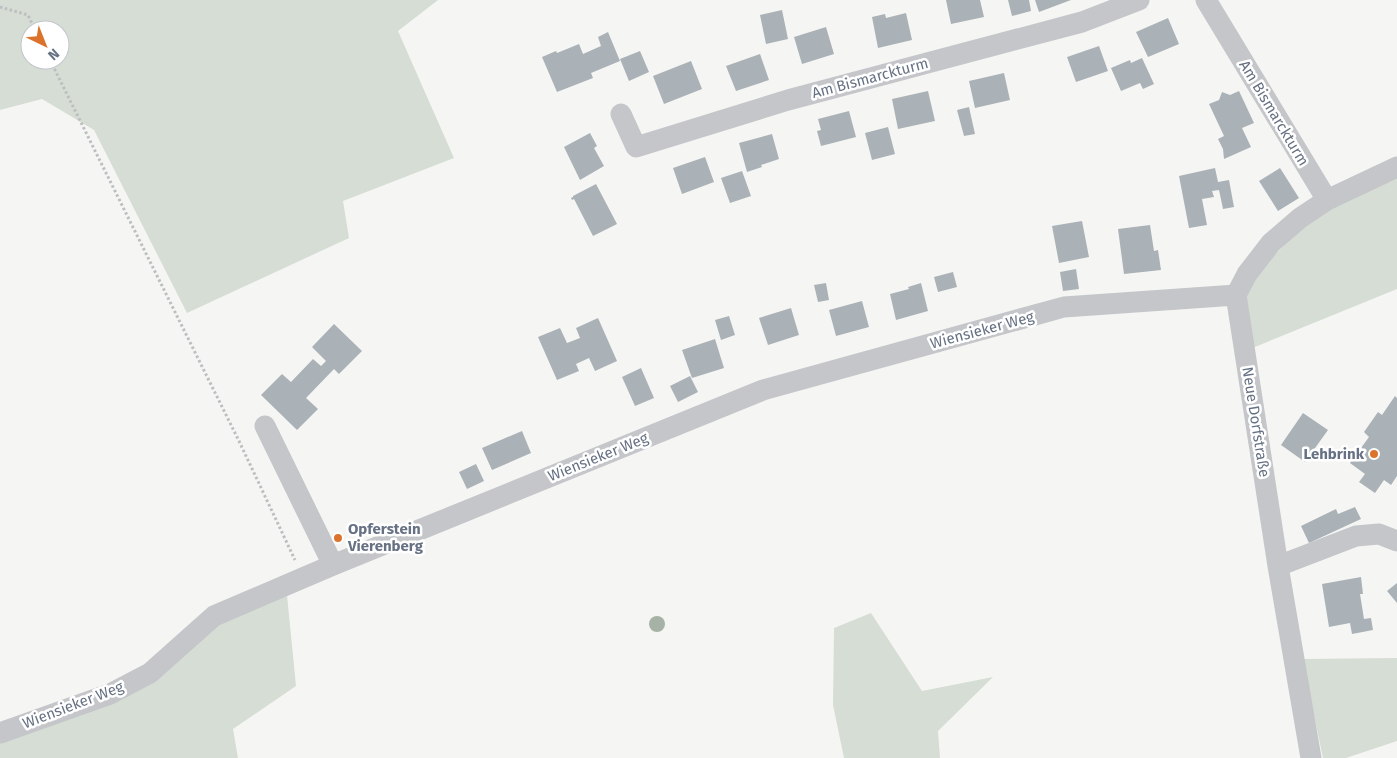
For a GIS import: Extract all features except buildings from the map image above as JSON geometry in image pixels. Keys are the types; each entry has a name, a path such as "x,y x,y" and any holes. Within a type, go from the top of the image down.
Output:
{"street":[{"name":"Am Bismarckturm","path":"621,114 636,147 788,100 1082,22 1139,0"},
{"name":"Am Bismarckturm","path":"1206,0 1327,200"},
{"path":"1236,295 1247,274 1271,243 1300,218 1327,200 1397,167"},
{"name":"Wiensieker Weg","path":"0,732 110,694 150,673 214,616 332,565 763,390 1064,307 1236,295"},
{"name":"Neue Dorfstraße","path":"1236,295 1278,566 1311,758"},
{"path":"266,426 332,565"},
{"path":"1278,566 1356,536 1379,534 1397,541"}],"path":[{"path":"0,7 28,15 30,20"},
{"path":"55,70 235,432 304,578"}],"shaded area":[{"path":"0,0 438,0 398,31 454,158 343,201 349,238 187,313 94,130 42,99 0,110"},
{"path":"1397,169 1397,289 1250,349 1241,298 1258,271 1306,224"},
{"path":"287,595 296,686 233,729 238,758 0,758 0,739 111,702 220,624"},
{"path":"871,613 922,691 993,677 938,731 940,758 844,758 833,705 834,628"},
{"path":"1397,658 1397,741 1346,758 1323,758 1302,659"}],"place":[{"name":"Lehbrink","path":"1374,454"},
{"name":"Opferstein Vierenberg","path":"338,538"}]}
